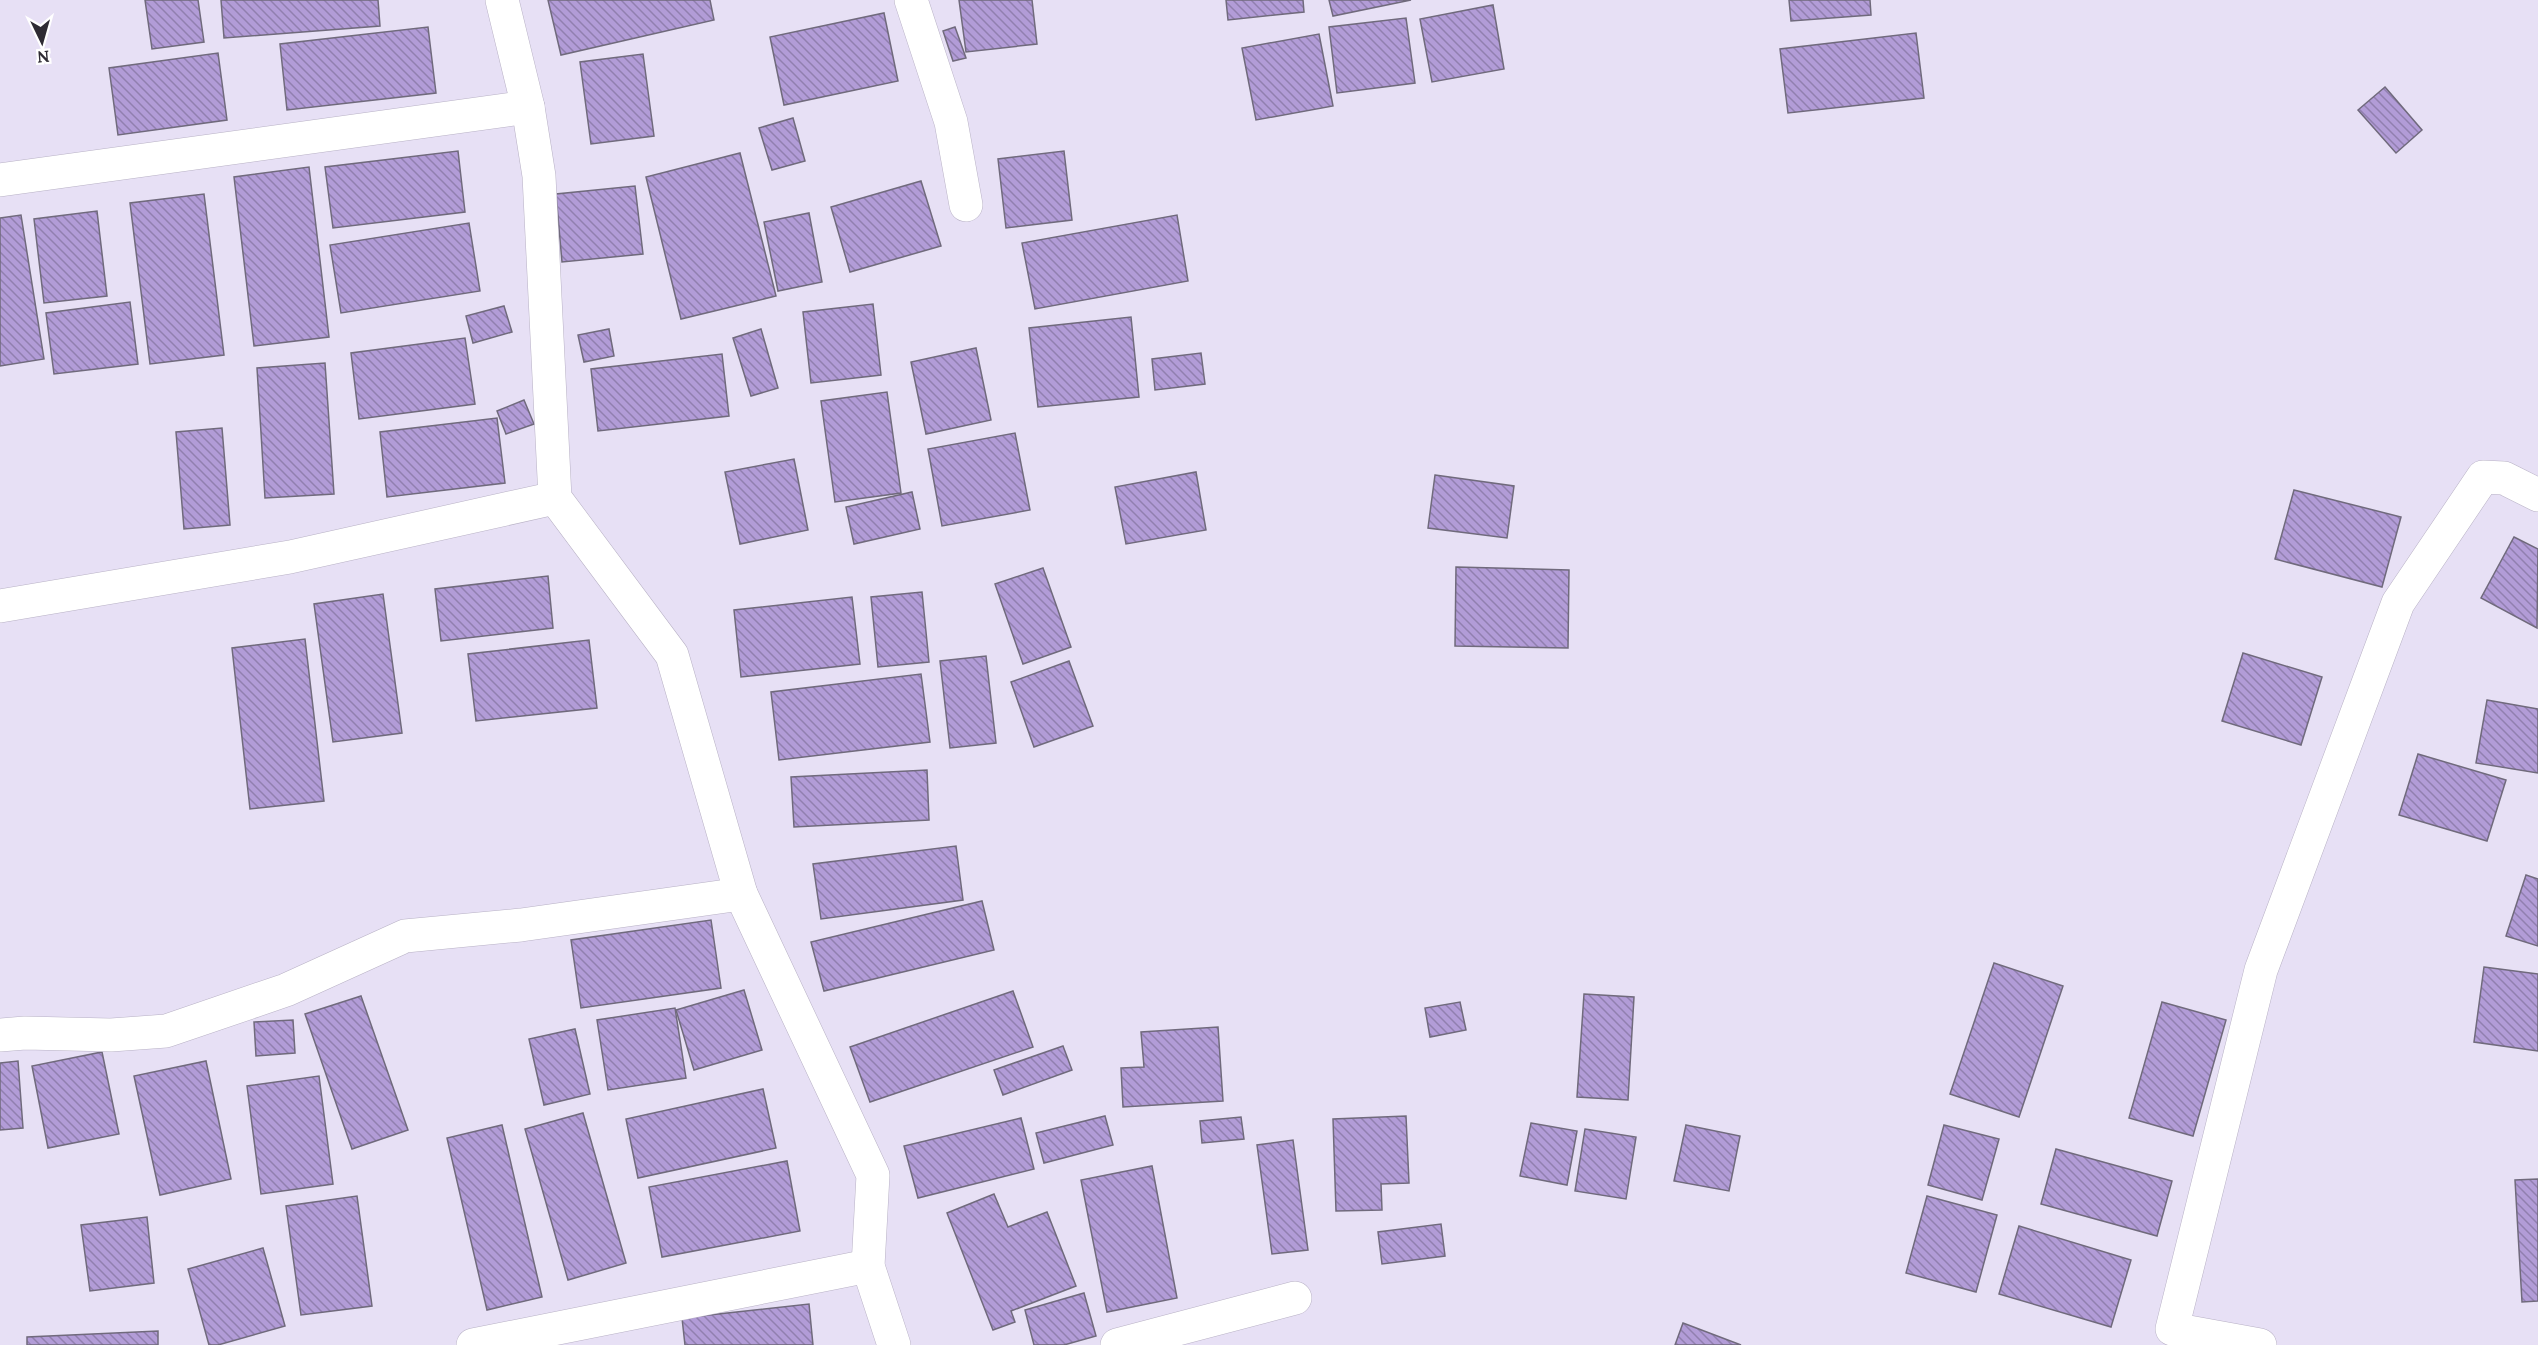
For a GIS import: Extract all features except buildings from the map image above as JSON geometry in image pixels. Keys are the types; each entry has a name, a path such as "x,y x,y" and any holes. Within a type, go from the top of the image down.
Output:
{"street":[{"path":"502,0 528,107 539,176 555,498 672,655 741,894 873,1176 867,1266 894,1345"},
{"path":"911,0 951,122 966,205"},
{"path":"0,180 528,107"},
{"path":"2260,1345 2172,1329 2261,969 2398,603 2483,477 2504,478 2538,495"},
{"path":"0,606 290,557 555,498"},
{"path":"0,1035 25,1033 111,1035 166,1031 286,990 405,936 521,925 741,894"},
{"path":"473,1345 867,1266"},
{"path":"1117,1345 1295,1298"}]}
